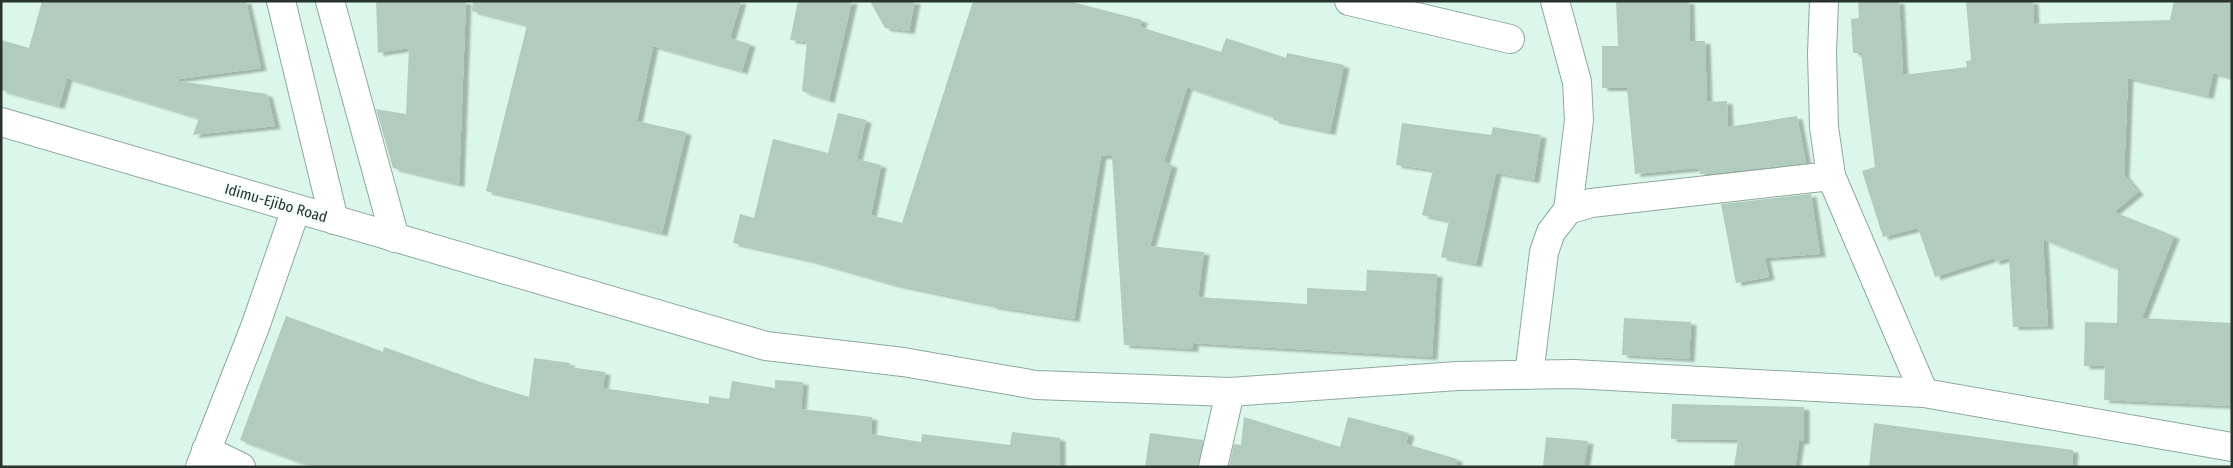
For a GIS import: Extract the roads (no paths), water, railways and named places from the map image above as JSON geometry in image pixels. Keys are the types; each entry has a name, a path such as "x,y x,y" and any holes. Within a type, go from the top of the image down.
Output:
{"street":[{"name":"Idimu-Ejibo Road","path":"1,122 334,220 281,1"},
{"path":"330,1 395,238"},
{"path":"1349,1 1510,39"},
{"path":"1529,375 1544,252 1551,232 1568,210 1579,120 1577,82 1555,1"},
{"path":"1824,1 1822,53 1824,127 1831,176 1924,393"},
{"path":"1568,210 1591,204 1831,176"},
{"path":"240,467 203,458 255,327 296,209"},
{"path":"334,220 766,346 903,362 1036,385 1230,392 1457,376 1573,374 1924,393 2232,447"},
{"path":"1213,467 1230,392"}]}
